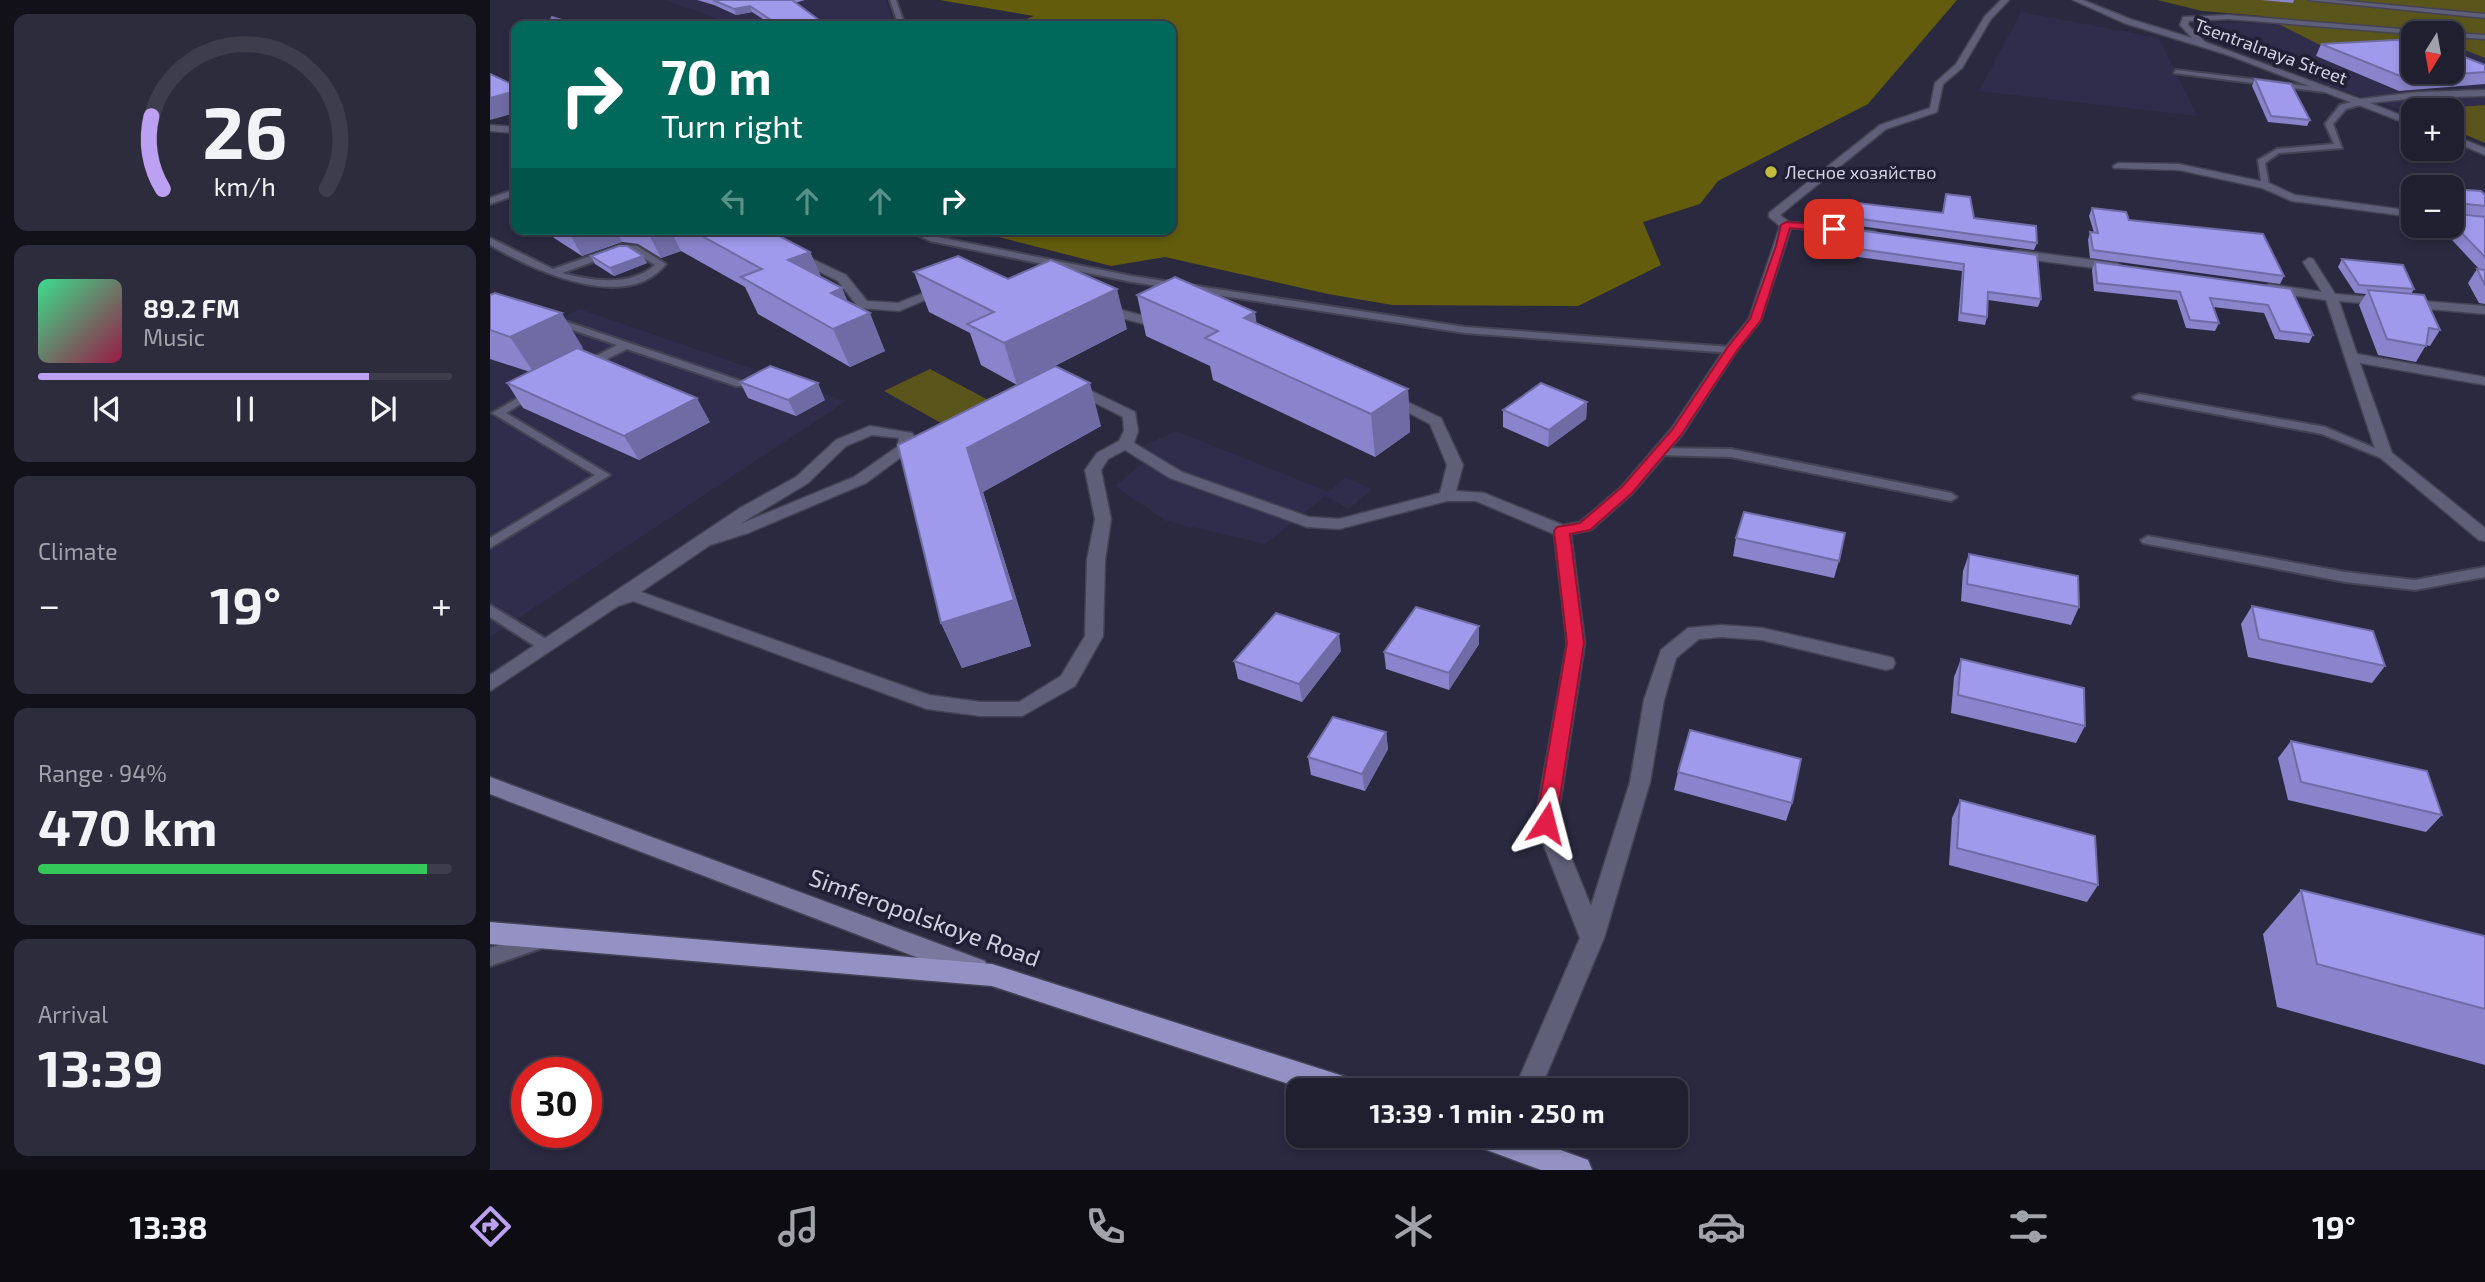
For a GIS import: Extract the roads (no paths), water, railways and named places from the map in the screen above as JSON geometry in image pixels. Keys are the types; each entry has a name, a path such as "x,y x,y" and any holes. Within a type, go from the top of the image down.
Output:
{"main road":[{"name":"Simferopolskoye Road","path":"490,785 992,975 1309,1078"},
{"path":"490,933 992,975"},
{"path":"1523,1148 1577,1170"}],"street":[{"path":"1889,236 1807,225 1786,225 1773,215 1883,127 1934,110 1939,83 1959,66 1988,18 2005,0"},
{"name":"Tsentralnaya Street","path":"2077,0 2127,21 2200,43 2401,117"},
{"path":"2312,0 2485,16"},
{"path":"2200,43 2184,25 2186,19 2228,17 2401,31"},
{"path":"2464,36 2485,37"},
{"path":"2360,102 2417,95 2485,93"},
{"path":"490,128 511,130"},
{"path":"2464,143 2485,152"},
{"path":"2118,166 2179,167 2265,185 2292,198 2401,212"},
{"path":"1126,444 1176,475 1307,522 1339,524 1447,496 1478,496 1562,531 1585,526 1627,490 1677,432 1731,350 1755,320 1786,225"},
{"path":"768,235 766,241 842,278 863,305 899,307 942,290 956,289"},
{"path":"2000,251 2124,268"},
{"path":"2309,262 2331,297 2385,455 2485,536"},
{"path":"2262,287 2331,297 2485,310"},
{"path":"1091,304 1144,320 1178,310"},
{"path":"2351,357 2485,381"},
{"path":"612,602 633,594 927,702 981,709 1022,709 1068,681 1094,636 1096,560 1103,519 1093,470 1102,456 1126,444 1130,431 1130,415 1075,385 1052,384"},
{"path":"1375,392 1436,421 1455,465 1447,496"},
{"path":"490,684 746,512 802,480 841,443 870,430 887,431 907,436 904,449"},
{"path":"703,541 742,529 860,480 904,449 924,446"},
{"path":"1562,531 1576,643 1546,823 1592,938"},
{"path":"1532,1078 1592,938 1640,782 1654,699 1668,655 1695,633 1721,631 1762,634 1886,663"}],"lane":[{"path":"893,0 900,21"},
{"path":"2176,72 2324,90"},
{"path":"2265,185 2261,162 2277,151 2339,146 2329,124 2343,107 2360,102"},
{"path":"492,198 511,193"},
{"path":"923,235 1132,279 1465,330 1731,350"},
{"path":"490,241 530,264 582,281 609,285 637,279 655,271 661,264 634,248 622,248 555,272"},
{"path":"545,317 740,384"},
{"path":"567,375 626,345"},
{"path":"490,544 604,475 498,413 544,387"},
{"path":"2139,397 2325,431 2385,455"},
{"path":"1660,452 1731,453 1951,497"},
{"path":"2148,540 2345,577 2415,585 2485,572"},
{"path":"490,610 546,646"},
{"path":"490,957 549,937"}],"place":[{"name":"Лесное хозяйство","path":"1771,172"}]}
